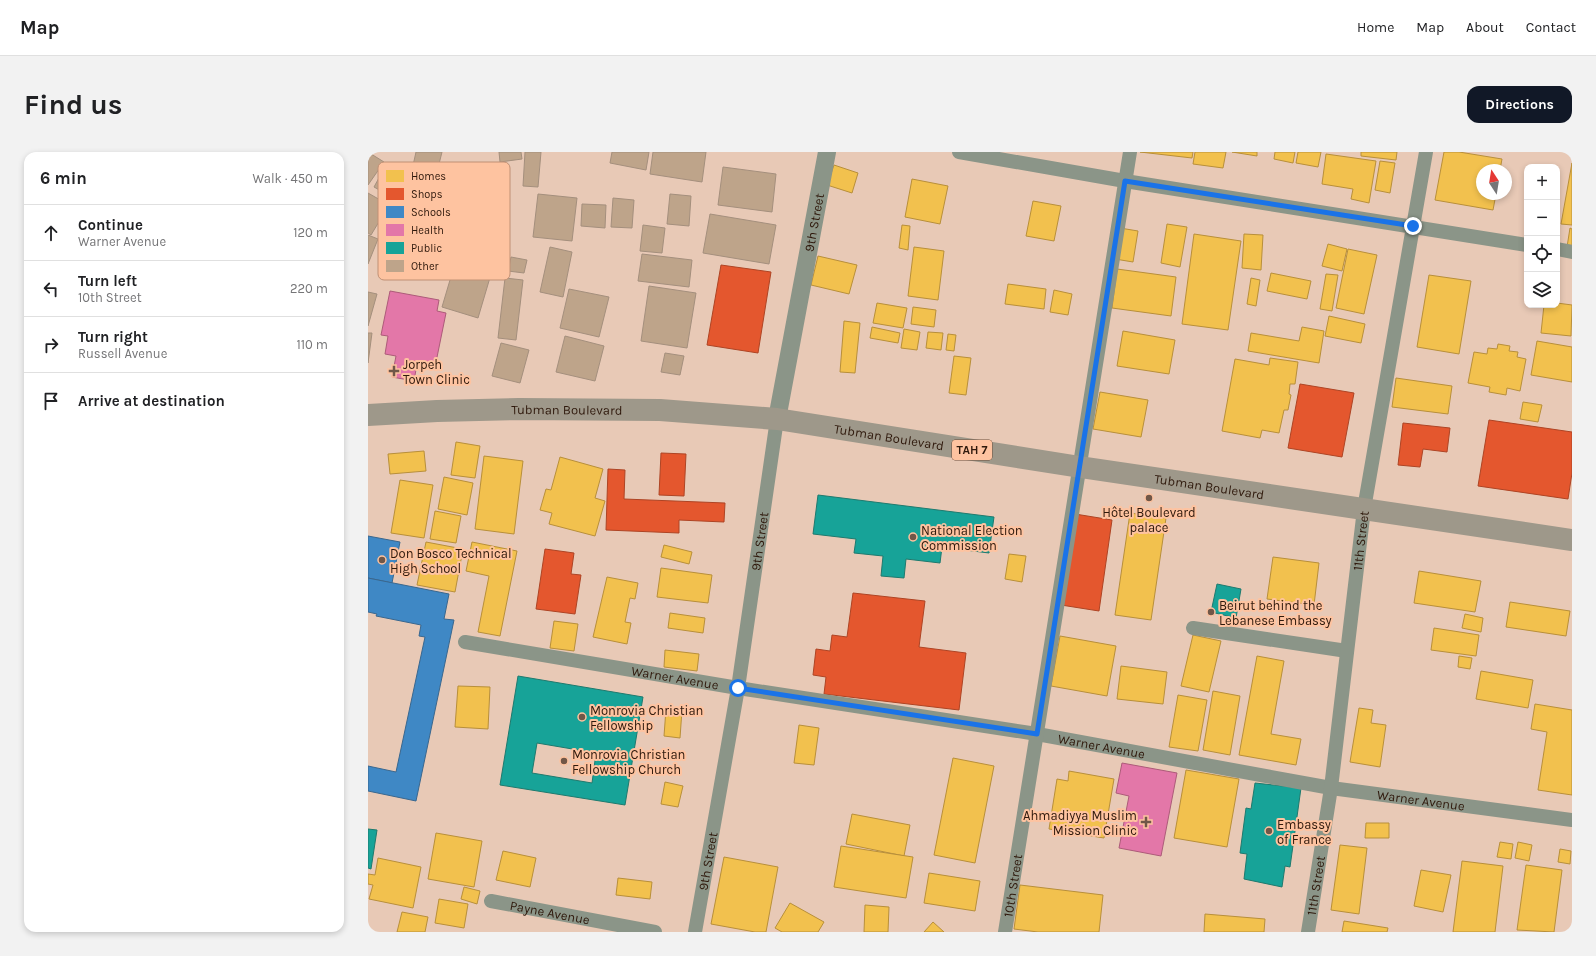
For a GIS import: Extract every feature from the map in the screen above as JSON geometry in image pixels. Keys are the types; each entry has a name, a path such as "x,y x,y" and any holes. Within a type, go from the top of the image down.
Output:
{"highway":[{"name":"Tubman Boulevard","path":"368,415 437,411 519,409 660,410 777,419 1080,467 1572,540"}],"street":[{"name":"9th Street","path":"695,932 738,688 777,419 827,152"},
{"path":"959,152 1125,181 1524,244"},
{"name":"10th Street","path":"1005,932 1130,152"},
{"name":"11th Street","path":"1308,932 1331,788 1364,510 1426,152"},
{"path":"1560,250 1572,252"},
{"path":"1193,628 1347,651"},
{"name":"Warner Avenue","path":"466,642 738,688 1037,734 1331,788 1572,820"},
{"name":"Payne Avenue","path":"491,901 655,932"}],"building: Homes":[{"path":"1140,152 1193,152 1192,158"},
{"path":"1195,152 1226,152 1223,168 1193,164"},
{"path":"1232,152 1257,152 1257,156"},
{"path":"1275,152 1295,152 1293,163 1274,159"},
{"path":"1298,152 1321,152 1318,167 1296,163"},
{"path":"1361,152 1397,152 1396,160 1361,156"},
{"path":"1444,152 1459,152 1502,159 1501,164 1476,164 1476,200 1495,200 1493,210 1435,200"},
{"path":"1326,154 1376,161 1369,203 1351,199 1353,189 1322,184"},
{"path":"1380,161 1395,163 1390,193 1375,190"},
{"path":"1572,163 1572,225 1561,224"},
{"path":"834,165 858,173 852,193 827,185"},
{"path":"912,179 948,186 940,224 905,217"},
{"path":"1033,201 1061,206 1054,241 1026,236"},
{"path":"1167,224 1187,227 1180,267 1161,263"},
{"path":"902,225 910,226 908,250 899,248"},
{"path":"1120,228 1138,231 1133,262 1115,259"},
{"path":"1570,228 1572,229 1572,248 1567,247"},
{"path":"1194,234 1241,241 1228,330 1182,324"},
{"path":"1244,234 1263,235 1261,270 1242,268"},
{"path":"1328,244 1347,249 1342,271 1322,266"},
{"path":"914,247 944,251 938,300 908,296"},
{"path":"1348,249 1377,255 1364,314 1336,308"},
{"path":"818,256 857,265 849,294 811,285"},
{"path":"1117,269 1176,277 1171,316 1112,308"},
{"path":"1271,273 1311,281 1307,299 1267,291"},
{"path":"1326,274 1338,275 1332,311 1320,309"},
{"path":"1429,275 1471,281 1459,354 1417,347"},
{"path":"1251,278 1260,280 1256,306 1247,304"},
{"path":"1008,284 1046,289 1044,309 1005,304"},
{"path":"1054,290 1072,294 1068,315 1050,312"},
{"path":"877,303 907,308 903,328 873,323"},
{"path":"1560,303 1572,305 1571,336 1541,333 1544,308 1560,308"},
{"path":"913,307 936,310 934,327 911,324"},
{"path":"1329,316 1365,324 1361,343 1325,336"},
{"path":"844,321 860,323 855,373 840,372"},
{"path":"872,327 900,333 898,343 870,338"},
{"path":"1302,327 1324,331 1319,363 1248,351 1251,333 1299,341"},
{"path":"904,329 920,332 917,350 901,348"},
{"path":"1123,331 1175,340 1169,374 1117,366"},
{"path":"928,332 943,333 941,350 926,348"},
{"path":"948,334 956,335 954,351 946,350"},
{"path":"1537,341 1572,347 1572,382 1531,375"},
{"path":"1498,344 1510,346 1509,351 1518,352 1517,357 1526,359 1520,391 1507,388 1506,395 1489,392 1490,387 1468,383 1474,352 1487,354 1488,348 1497,349"},
{"path":"954,356 971,358 966,395 949,393"},
{"path":"1270,358 1298,362 1295,384 1290,384 1289,394 1291,395 1288,410 1284,410 1279,433 1262,430 1260,438 1222,431 1235,359 1269,365"},
{"path":"1396,378 1452,386 1448,414 1392,407"},
{"path":"1100,392 1148,400 1141,437 1093,429"},
{"path":"1523,402 1542,405 1538,422 1520,419"},
{"path":"456,442 480,446 475,478 451,475"},
{"path":"424,451 426,471 390,474 388,454"},
{"path":"484,456 523,461 514,534 475,529"},
{"path":"560,457 603,469 595,498 605,501 595,536 549,524 552,513 540,510 546,489 551,490"},
{"path":"444,477 473,483 467,515 438,509"},
{"path":"400,480 433,485 424,538 391,533"},
{"path":"435,511 461,516 456,543 430,539"},
{"path":"1130,513 1166,518 1151,620 1115,615"},
{"path":"426,542 463,549 455,592 417,585"},
{"path":"472,542 517,551 500,636 478,632 489,576 466,571"},
{"path":"664,545 692,552 689,564 661,557"},
{"path":"1009,554 1026,556 1022,582 1005,579"},
{"path":"1273,557 1319,563 1314,605 1267,599"},
{"path":"661,568 712,575 708,603 657,597"},
{"path":"1419,571 1481,581 1475,612 1414,603"},
{"path":"607,577 638,583 635,599 630,598 625,622 631,623 627,644 593,637"},
{"path":"1510,602 1570,611 1566,636 1506,627"},
{"path":"670,613 705,618 703,633 668,628"},
{"path":"1465,614 1483,618 1481,632 1462,628"},
{"path":"554,621 578,624 574,651 550,648"},
{"path":"1434,628 1479,635 1476,656 1431,650"},
{"path":"1193,635 1221,641 1209,692 1181,686"},
{"path":"1060,636 1116,646 1107,696 1051,686"},
{"path":"665,650 699,654 697,671 664,667"},
{"path":"1257,656 1284,661 1271,734 1301,739 1296,765 1239,755"},
{"path":"1459,656 1472,658 1470,669 1458,667"},
{"path":"1121,666 1167,672 1163,704 1117,699"},
{"path":"1481,671 1533,680 1528,708 1476,699"},
{"path":"458,686 490,687 488,729 455,727"},
{"path":"1213,691 1240,696 1230,755 1203,750"},
{"path":"1178,695 1207,700 1198,751 1169,747"},
{"path":"1535,704 1572,710 1572,795 1538,790 1547,732 1531,729"},
{"path":"1359,708 1373,710 1371,723 1386,725 1380,767 1350,762"},
{"path":"666,709 682,710 680,738 664,736"},
{"path":"799,725 819,728 814,765 794,763"},
{"path":"953,758 994,766 975,863 934,855"},
{"path":"1186,770 1239,779 1227,847 1174,838"},
{"path":"1069,771 1114,779 1104,838 1049,829 1057,779 1068,781"},
{"path":"665,782 683,786 678,807 661,804"},
{"path":"852,814 910,825 904,856 846,844"},
{"path":"1366,823 1389,823 1389,838 1365,838"},
{"path":"436,833 482,841 474,887 428,879"},
{"path":"1500,842 1513,844 1511,859 1497,857"},
{"path":"1518,842 1532,845 1529,861 1515,858"},
{"path":"1340,845 1367,848 1359,914 1331,910"},
{"path":"841,846 913,857 906,898 834,887"},
{"path":"1560,849 1571,851 1570,864 1558,862"},
{"path":"503,851 536,858 530,887 496,880"},
{"path":"724,857 778,867 766,932 755,932 711,924"},
{"path":"378,858 421,867 413,908 369,899 373,885 368,884 368,874 375,875"},
{"path":"1462,861 1503,866 1495,932 1453,932"},
{"path":"1526,865 1562,870 1554,932 1517,930"},
{"path":"1421,870 1451,875 1443,912 1414,906"},
{"path":"929,873 980,881 975,911 924,903"},
{"path":"618,878 652,882 650,899 616,895"},
{"path":"1020,885 1103,895 1099,932 1038,932 1014,929"},
{"path":"464,887 480,891 477,904 461,899"},
{"path":"439,899 468,904 464,928 435,923"},
{"path":"790,903 824,922 818,932 782,932 775,928"},
{"path":"865,905 889,907 888,932 864,932"},
{"path":"402,912 428,917 425,932 397,932"},
{"path":"1205,914 1265,919 1264,932 1204,932"},
{"path":"1344,921 1388,928 1387,932 1342,932"},
{"path":"933,922 944,932 924,932"}],"building: Shops":[{"path":"721,265 771,272 758,353 707,345"},
{"path":"1300,384 1354,393 1342,457 1288,448"},
{"path":"1489,420 1572,432 1572,473 1568,499 1478,486"},
{"path":"1403,423 1450,428 1447,452 1423,449 1420,467 1398,465"},
{"path":"661,453 686,454 684,496 659,495"},
{"path":"608,469 625,470 624,499 725,503 724,522 679,520 679,533 606,530"},
{"path":"1075,514 1112,520 1099,611 1061,605"},
{"path":"545,549 574,553 571,574 581,575 575,614 536,609"},
{"path":"853,593 925,601 919,647 966,653 959,710 824,694 826,677 813,675 816,649 830,651 832,635 847,637"}],"building: Schools":[{"name":"Don Bosco Technical High School","path":"368,536 400,542 392,583 368,578"},
{"path":"368,578 449,594 444,619 454,620 416,801 368,791 368,766 396,772 425,637 419,636 421,625 376,616 377,614 368,612"}],"building: Health":[{"name":"Jorpeh Town Clinic","path":"390,291 439,300 437,311 446,313 435,367 417,364 414,381 392,377 396,356 385,354 388,336 381,335"},
{"name":"Ahmadiyya Muslim Mission Clinic","path":"1122,763 1177,773 1161,856 1119,848 1129,796 1116,793"}],"building: Public":[{"name":"National Election Commission","path":"818,495 994,517 989,553 942,547 940,563 906,559 904,578 881,576 883,556 854,553 856,539 813,534"},
{"path":"1217,584 1241,589 1236,618 1211,612"},
{"path":"518,676 643,697 625,805 500,785","holes":["537,743 596,753 592,783 532,773"]},
{"name":"Embassy of France","path":"1255,783 1301,788 1290,867 1285,866 1282,887 1244,879 1247,854 1240,853 1246,808 1251,809"},
{"path":"368,829 377,830 371,869 368,868"}],"building: Other":[{"path":"368,152 384,162 378,162 378,171 368,185"},
{"path":"416,152 442,152 440,162 414,162"},
{"path":"499,152 521,152 522,159 500,162"},
{"path":"525,152 541,152 538,187 523,186"},
{"path":"612,152 649,152 646,170 610,163"},
{"path":"653,152 706,152 702,182 650,174"},
{"path":"723,167 776,174 772,212 718,205"},
{"path":"378,180 378,189 374,187"},
{"path":"368,193 378,199 378,223 371,235 368,233"},
{"path":"538,194 577,198 572,241 533,237"},
{"path":"670,194 691,196 689,226 667,224"},
{"path":"613,198 634,200 632,228 611,227"},
{"path":"582,204 606,205 605,228 581,226"},
{"path":"710,214 776,225 769,264 703,253"},
{"path":"643,225 665,228 662,253 640,251"},
{"path":"368,235 378,239 368,264"},
{"path":"550,247 572,252 563,297 540,292"},
{"path":"642,254 692,260 689,287 638,281"},
{"path":"511,257 527,260 524,273 510,271"},
{"path":"510,279 523,280 516,340 498,338 505,280 510,280"},
{"path":"450,280 489,280 478,318 442,307"},
{"path":"649,286 696,293 687,348 641,341"},
{"path":"569,289 609,297 599,337 560,328"},
{"path":"368,292 377,294 368,326"},
{"path":"368,333 372,333 368,363"},
{"path":"565,336 604,346 595,381 556,372"},
{"path":"501,343 529,350 520,383 492,376"},
{"path":"665,353 684,356 680,375 661,372"}],"place":[{"name":"Jorpeh Town Clinic","path":"394,371"},
{"name":"Hôtel Boulevard palace","path":"1149,498"},
{"name":"National Election Commission","path":"913,537"},
{"name":"Don Bosco Technical High School","path":"382,560"},
{"name":"Beirut behind the Lebanese Embassy","path":"1211,612"},
{"name":"Monrovia Christian Fellowship","path":"582,717"},
{"name":"Monrovia Christian Fellowship Church","path":"564,761"},
{"name":"Ahmadiyya Muslim Mission Clinic","path":"1146,822"},
{"name":"Embassy of France","path":"1269,831"}],"route":[{"path":"738,688 1037,734 1125,181 1413,226"}]}
